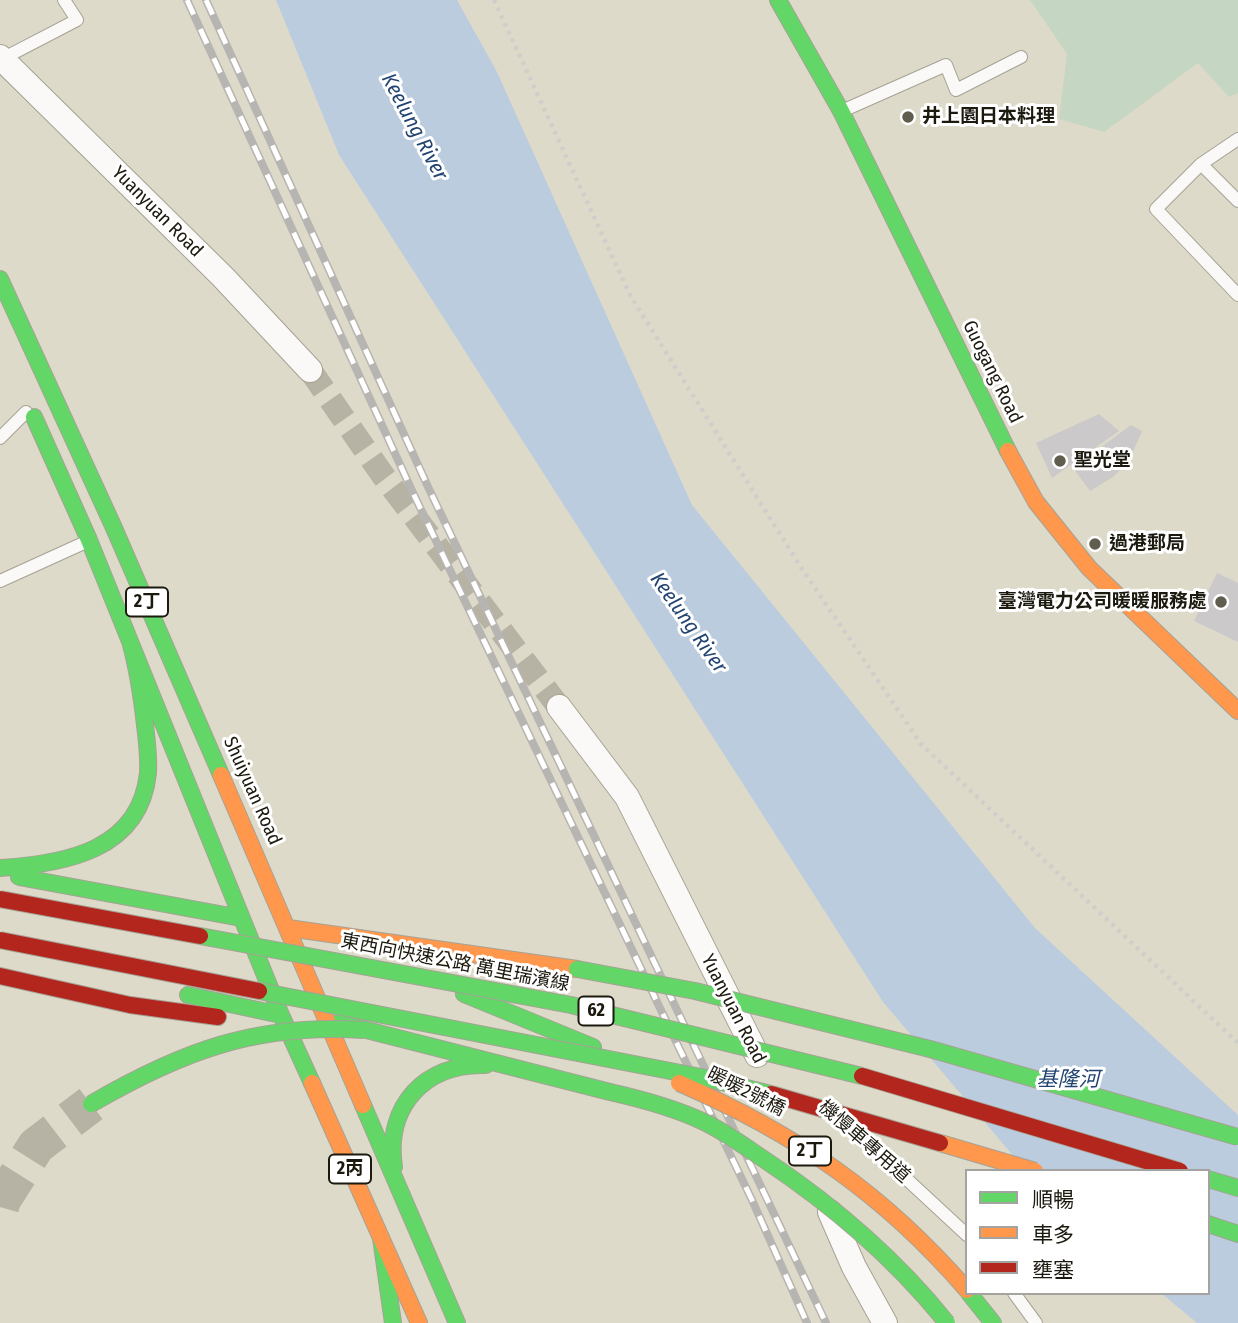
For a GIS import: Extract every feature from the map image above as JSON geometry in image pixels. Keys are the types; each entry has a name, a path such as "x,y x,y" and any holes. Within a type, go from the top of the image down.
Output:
{"main road":[{"name":"Guogang Road","path":"778,0 841,111 992,422 1036,502 1089,568 1238,712"},
{"name":"Shuiyuan Road","path":"0,279 114,528 457,1323"},
{"name":"2丁","path":"28,403 89,541 281,1016 328,1020 657,1103 694,1117 782,1170 864,1232 921,1289 947,1323"},
{"path":"0,868 73,859 90,853 117,836 137,809 144,793 148,757 142,695 131,645"},
{"path":"0,874 288,928 577,969 695,991 905,1043 1238,1137"},
{"name":"東西向快速公路 萬里瑞濱線","path":"0,899 571,1005 887,1082 1173,1169"},
{"name":"暖暖2號橋","path":"288,928 466,994 721,1100 809,1150 898,1216 965,1288"},
{"name":"62","path":"0,940 644,1065 794,1100 1028,1169"},
{"path":"0,955 80,972"},
{"path":"0,976 131,1005 215,1017 281,1016"},
{"path":"174,992 281,1016"},
{"name":"2丙","path":"281,1016 419,1323"},
{"path":"91,1104 161,1065 198,1051 234,1040 302,1028 346,1028 644,1065"},
{"path":"397,1183 392,1161 392,1140 398,1117 408,1100 423,1084 438,1073 459,1067 482,1065 519,1069"},
{"path":"1210,1180 1238,1188"},
{"path":"1210,1225 1238,1234"},
{"path":"381,1238 393,1323"},
{"name":"暖暖2號橋","path":"970,1295 993,1323"}],"street":[{"name":"Yuanyuan Road","path":"1,58 223,277 310,370"},
{"name":"Yuanyuan Road","path":"559,707 627,797 757,1054 855,1267 885,1323"}],"lane":[{"path":"1,58 77,20 64,0"},
{"path":"841,111 946,65 956,90 1021,57"},
{"path":"1238,139 1201,164 1156,209 1238,295"},
{"path":"1201,164 1238,201"},
{"path":"0,438 28,403 54,398"},
{"path":"0,581 114,528"},
{"path":"757,1054 778,1071"},
{"name":"機慢車專用道","path":"799,1087 861,1136 965,1233"},
{"path":"1015,1295 1035,1323"}],"path":[{"path":"494,0 630,295 800,566 921,744 1238,1043"}],"green space":[{"path":"1030,0 1238,0 1238,93 1229,97 1198,63 1104,132 1059,119 1067,54"}],"water":[{"name":"基隆河","path":"276,0 457,0 497,72 692,505 1035,928 1238,1115 1238,1323 1197,1323 1163,1295 1210,1295 1210,1169 1024,1169 883,1002 339,155"}],"building":[{"name":"聖光堂","path":"1099,414 1119,431 1052,478 1036,443"},
{"path":"1131,425 1142,431 1129,461 1113,477 1090,491 1073,468"},
{"name":"臺灣電力公司暖暖服務處","path":"1217,573 1238,583 1238,642 1194,621"}],"tunnel":[{"path":"310,370 382,474 559,707"},
{"path":"0,1207 36,1146 91,1104"}],"railway":[{"path":"187,0 414,495 752,1200 807,1323"},
{"path":"206,0 429,489 826,1323"}],"traffic: fast":[{"path":"778,0 841,111 1008,451"},
{"path":"0,279 114,528 221,775"},
{"path":"34,417 89,540 281,1015 312,1083"},
{"path":"0,868 73,857 115,836 130,820 142,799 148,773 143,705 131,645"},
{"path":"19,877 241,918"},
{"path":"200,936 571,1005 862,1076"},
{"path":"577,969 695,991 930,1049 1238,1137"},
{"path":"259,991 701,1077 771,1094"},
{"path":"464,994 593,1047"},
{"path":"188,995 281,1015"},
{"path":"339,1023 610,1092"},
{"path":"91,1104 157,1069 222,1044 289,1031 364,1030"},
{"path":"394,1167 396,1125 403,1107 414,1092 428,1080 445,1072 464,1066 486,1065"},
{"path":"610,1092 691,1116 718,1129 765,1160 862,1234 885,1255 947,1323"},
{"path":"363,1105 457,1323"},
{"path":"1210,1180 1238,1188"},
{"path":"1210,1225 1238,1234"},
{"path":"381,1238 393,1323"},
{"path":"971,1295 993,1323"}],"traffic: slow":[{"path":"1008,451 1036,502 1089,568 1238,711"},
{"path":"221,775 363,1105"},
{"path":"288,928 577,969"},
{"path":"312,1083 419,1323"},
{"path":"679,1083 762,1123 835,1169 903,1224 965,1288"},
{"path":"940,1143 1028,1169"}],"traffic: jam":[{"path":"0,899 200,936"},
{"path":"0,940 259,991"},
{"path":"0,976 130,1005 218,1017"},
{"path":"862,1076 1173,1169"},
{"path":"771,1094 940,1143"}],"place":[{"name":"井上園日本料理","path":"908,117"},
{"name":"聖光堂","path":"1060,461"},
{"name":"過港郵局","path":"1095,544"},
{"name":"臺灣電力公司暖暖服務處","path":"1221,602"}],"water label":[{"name":"Keelung River","path":"414,127"},
{"name":"Keelung River","path":"688,623"}]}
